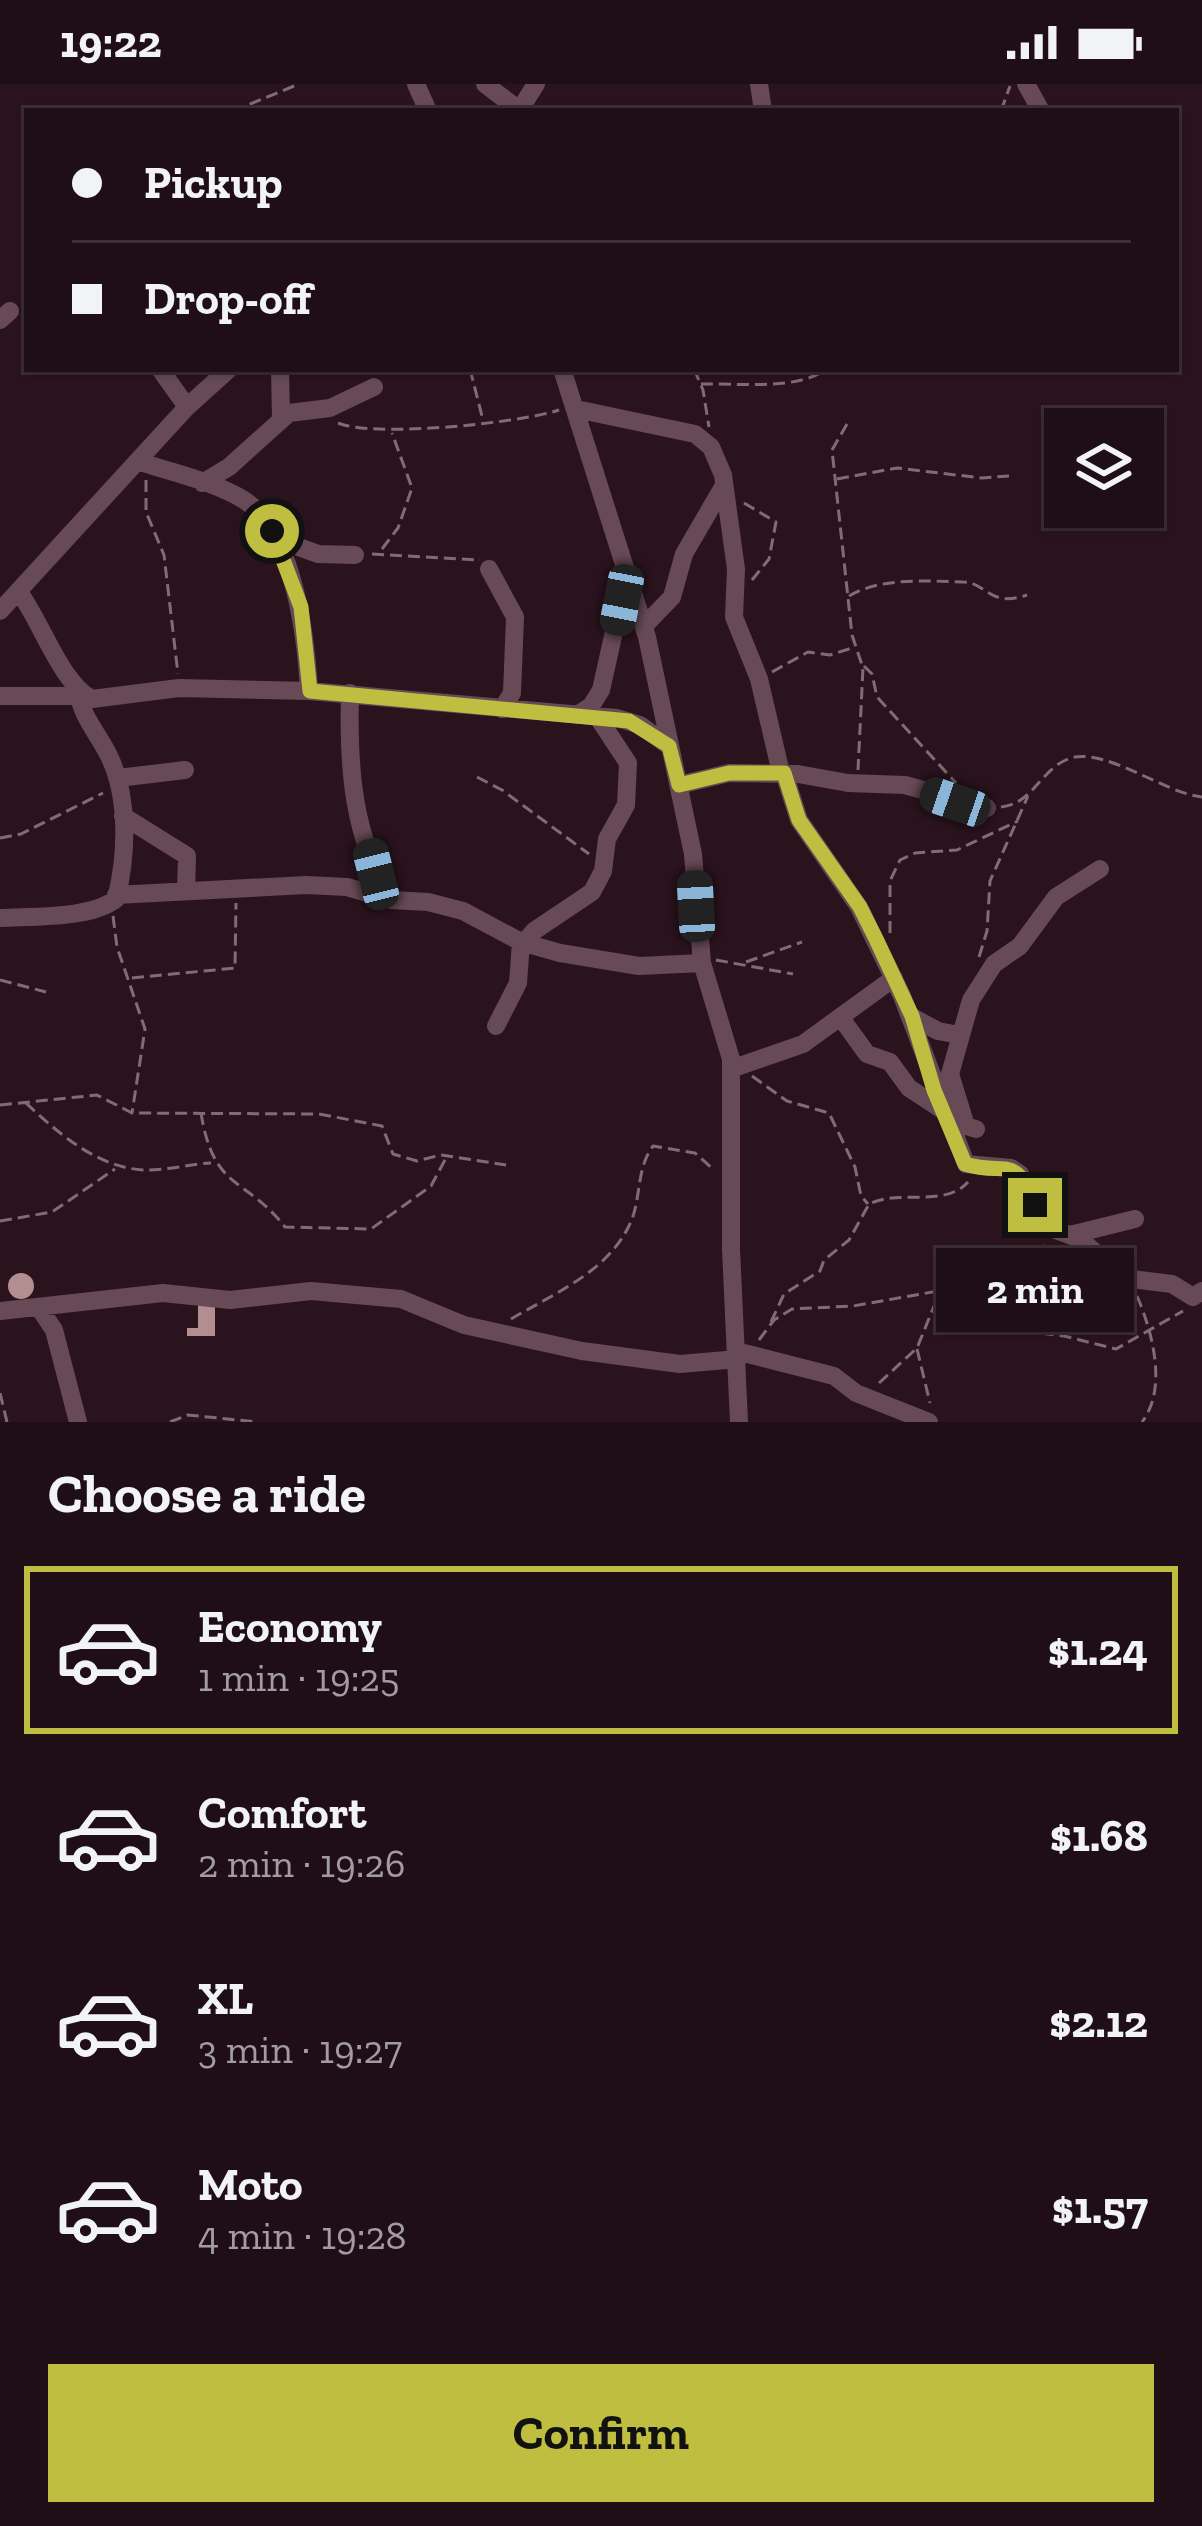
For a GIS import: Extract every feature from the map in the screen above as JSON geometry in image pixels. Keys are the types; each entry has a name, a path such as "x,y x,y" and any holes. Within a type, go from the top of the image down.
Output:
{"street":[{"path":"485,84 515,108"},
{"path":"162,372 187,407"},
{"path":"1,609 143,463 187,407 226,372"},
{"path":"280,372 281,420"},
{"path":"563,372 644,626 693,854 702,962 737,1068 731,1180 741,1356 739,1422"},
{"path":"202,483 230,466 289,413 343,404 374,387"},
{"path":"574,403 695,434 712,447 724,489 736,569 734,617 759,679 799,820 860,907 912,1016 965,1164 1001,1165 1020,1174 1051,1224 1135,1282 1172,1284 1199,1294"},
{"path":"143,463 240,498 254,508 274,538 301,607 310,691"},
{"path":"644,626 672,597 684,554 724,489"},
{"path":"274,538 318,554 355,555"},
{"path":"489,569 514,617 512,693 502,709"},
{"path":"587,715 601,690 627,573"},
{"path":"19,592 78,692 118,779 123,816 115,899"},
{"path":"0,696 78,692 106,699 179,688 350,693 587,715 640,725 669,746"},
{"path":"350,693 349,775 354,802 376,874 392,900"},
{"path":"496,1026 518,983 522,943 592,892 604,867 607,839 626,805 631,774 622,750 587,715"},
{"path":"118,779 185,770"},
{"path":"679,785 729,773 783,773 860,784 905,784 987,808"},
{"path":"123,816 187,856 187,890"},
{"path":"976,1130 966,1126 950,1082 971,1000 994,964 1020,946 1056,897 1100,869"},
{"path":"0,918 187,890 330,885 463,911 522,943 617,964 702,962"},
{"path":"737,1068 802,1044 842,1018 891,972"},
{"path":"912,1016 938,1031 959,1035"},
{"path":"842,1018 867,1054 890,1062 909,1088 944,1111"},
{"path":"1070,1235 1136,1219"},
{"path":"0,1311 164,1293 230,1300 260,1293 311,1291 401,1299 464,1325 582,1352 680,1364 741,1356 834,1376 856,1394 931,1416"},
{"path":"40,1310 54,1330 78,1422"}],"path":[{"path":"240,108 299,84"},
{"path":"471,372 483,422"},
{"path":"695,372 712,447"},
{"path":"701,384 732,388 749,382 791,383 822,372"},
{"path":"317,408 343,426 392,431 551,413 574,403"},
{"path":"847,424 832,450 855,647 863,665 866,697 857,760 860,784"},
{"path":"380,552 398,528 412,488 392,431"},
{"path":"143,463 143,496 164,555 179,688"},
{"path":"836,479 897,468 982,478 1009,476"},
{"path":"724,489 776,522 769,559 751,582"},
{"path":"355,555 380,552 406,559 433,554 477,558 489,569"},
{"path":"848,596 889,583 932,579 946,585 968,582 1003,600 1027,595"},
{"path":"759,679 808,652 830,655 855,647"},
{"path":"863,665 872,674 878,697 941,762 963,792"},
{"path":"977,961 987,931 990,881 1030,794 1051,769 1081,757 1202,797"},
{"path":"477,777 578,842 604,867"},
{"path":"0,838 21,834 72,809 118,779"},
{"path":"987,808 1009,806 1030,794"},
{"path":"891,972 890,881 901,860 916,853 957,850 1018,821"},
{"path":"128,978 236,968 236,889"},
{"path":"115,899 117,947 145,1029 131,1092 132,1113"},
{"path":"745,963 802,942"},
{"path":"702,962 745,963 793,974"},
{"path":"0,980 46,992"},
{"path":"737,1068 772,1093 833,1118 855,1167 861,1196 869,1204"},
{"path":"0,1105 97,1095 132,1113 235,1110 360,1119 387,1131 396,1157 417,1162 447,1156 506,1165"},
{"path":"25,1102 87,1152 116,1166 143,1170 214,1162"},
{"path":"202,1113 214,1162 224,1177 272,1207 285,1226 368,1229 430,1186 447,1156"},
{"path":"495,1330 613,1256 630,1225 652,1146 695,1153 731,1180"},
{"path":"0,1221 52,1212 116,1166"},
{"path":"771,1324 784,1294 820,1271 824,1259 849,1240 869,1204 892,1196 957,1194 975,1167"},
{"path":"741,1356 792,1309 940,1294 1005,1281 1030,1270 1042,1255 1051,1224"},
{"path":"1135,1282 1156,1365 1152,1400 1142,1422"},
{"path":"856,1394 873,1388 917,1348 940,1294"},
{"path":"988,1327 1064,1336 1112,1349 1193,1306 1199,1294"},
{"path":"917,1348 931,1416"},
{"path":"0,1393 7,1422"},
{"path":"170,1422 188,1415 258,1422"}],"building":[{"path":"21,1273 34,1286 21,1299 8,1286"},
{"path":"198,1303 215,1303 215,1336 187,1336 187,1328 198,1328"}],"route":[{"path":"272,531 301,607 310,691 629,721 669,746 679,785 729,773 784,773 799,820 860,907 912,1016 934,1090 965,1164 1011,1168 1028,1186 1035,1205"}]}
